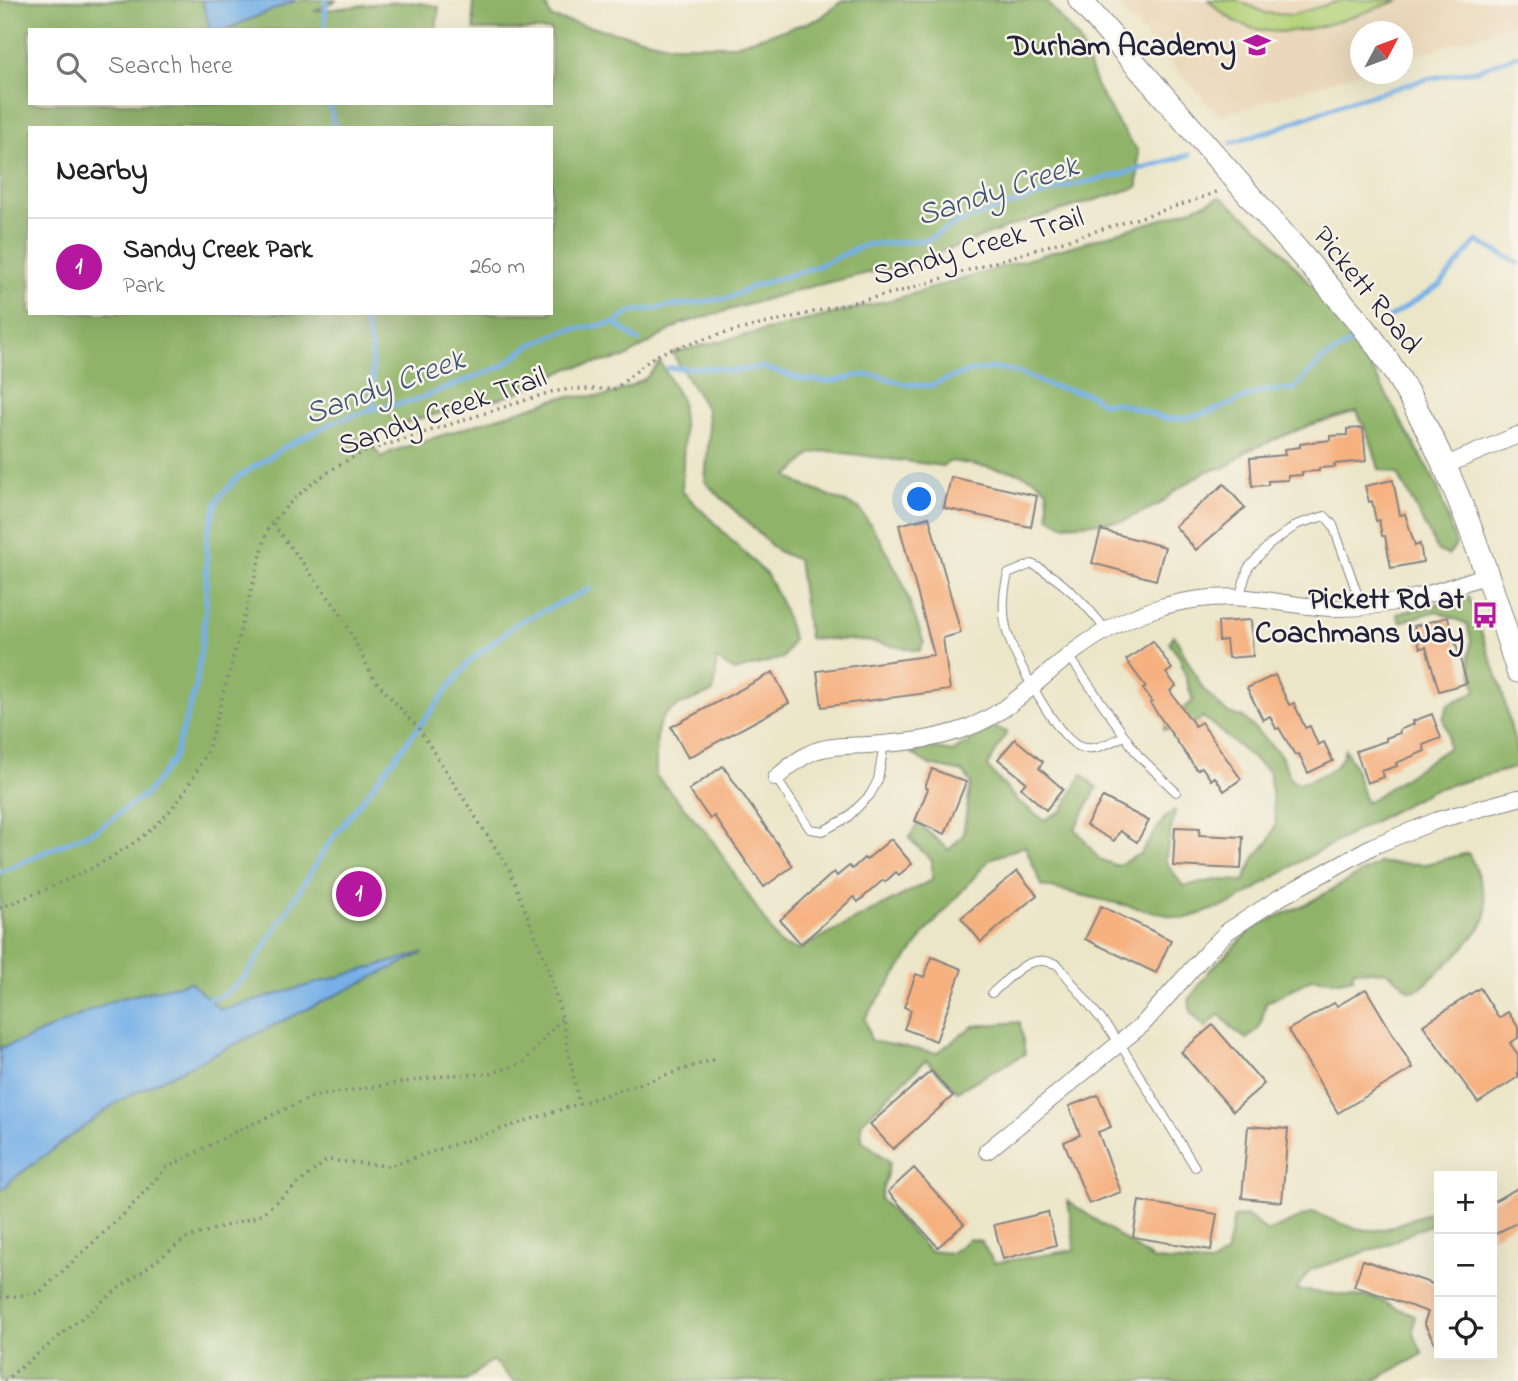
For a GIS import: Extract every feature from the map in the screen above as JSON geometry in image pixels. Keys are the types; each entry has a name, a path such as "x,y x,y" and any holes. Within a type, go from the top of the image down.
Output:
{"street":[{"name":"Pickett Road","path":"1080,0 1380,347 1420,412 1446,465 1487,575 1518,671"},
{"path":"1446,465 1518,435"},
{"path":"776,778 800,758 818,750 910,742 967,728 988,719 1107,630 1164,606 1195,599 1239,598 1303,606 1376,607 1487,575"},
{"path":"986,1151 1143,1024 1228,931 1279,898 1399,834 1438,820 1518,798"}],"lane":[{"path":"1239,598 1248,568 1269,545 1298,524 1325,516 1332,524 1362,607"},
{"path":"1107,630 1084,602 1053,575 1032,564 1008,574 1002,593 1007,632 1032,688 1056,723 1077,746 1094,749 1124,736"},
{"path":"1069,656 1138,755 1176,792"},
{"path":"776,778 810,829 823,831 847,818 870,795 878,780 884,744"},
{"path":"992,993 1030,961 1044,959 1058,965 1119,1042 1195,1167"}],"path":[{"name":"Sandy Creek Trail","path":"0,908 89,868 131,844 156,825 194,778 208,750 263,544 272,523 288,505 339,463 364,452 551,392 572,388 615,389 652,358 666,351 928,283 1187,203 1240,183"},
{"path":"272,523 339,611 374,679 419,729 509,869 548,968 562,1018 579,1104"},
{"path":"0,1298 38,1293 127,1212 166,1168 241,1129 315,1096 450,1075 490,1074 524,1062 562,1018"},
{"path":"4,1381 114,1292 188,1237 258,1216 327,1160 389,1166 718,1058"}],"shaded area":[{"name":"Durham Academy","path":"1113,0 1518,0 1518,23 1413,56 1413,21 1350,21 1350,75 1219,116"}],"green space":[{"path":"0,0 204,0 211,28 28,28 28,105 553,105 553,28 474,28 473,0 543,0 552,18 672,45 735,45 819,19 843,0 1045,0 1079,40 1097,87 1138,151 1138,187 1020,223 914,262 801,289 681,324 624,358 570,368 512,395 417,419 366,438 382,458 390,452 562,397 606,396 646,378 660,362 681,399 684,434 682,491 767,575 783,607 793,640 783,658 734,671 716,659 713,692 679,706 662,719 656,739 656,776 709,835 780,944 797,950 932,880 932,861 909,838 918,823 949,850 963,835 971,783 963,772 930,765 911,753 929,747 952,752 994,727 1007,732 987,767 1018,801 1044,820 1062,811 1082,774 1097,788 1075,828 1099,859 1117,866 1140,854 1166,816 1175,811 1165,860 1183,886 1216,880 1244,881 1255,857 1269,841 1276,824 1269,772 1203,717 1183,733 1164,729 1167,721 1193,701 1180,658 1169,643 1174,635 1203,689 1226,712 1244,718 1280,754 1292,781 1305,782 1329,771 1340,761 1345,749 1354,766 1366,803 1448,748 1448,732 1443,719 1448,704 1476,690 1469,657 1471,640 1467,624 1437,611 1400,622 1397,614 1468,596 1501,687 1518,756 1518,767 1432,790 1304,859 1231,904 1184,919 1042,886 1025,846 990,859 926,932 865,1018 871,1041 937,1053 973,1026 1020,1022 1025,1054 957,1091 926,1060 861,1123 862,1140 890,1162 880,1199 929,1251 951,1253 969,1239 981,1241 994,1263 1075,1250 1068,1201 1154,1260 1211,1264 1226,1254 1234,1217 1248,1216 1267,1232 1313,1212 1359,1229 1378,1230 1434,1212 1434,1225 1416,1230 1387,1245 1310,1270 1296,1290 1375,1298 1415,1316 1413,1332 1423,1354 1373,1381 513,1381 492,1360 466,1381 0,1381"},
{"path":"296,0 337,0 314,11 392,2 439,7 436,28 229,28"},
{"path":"1209,0 1237,0 1266,13 1291,15 1343,0 1400,0 1327,25 1276,32 1252,28 1229,18"},
{"path":"1221,197 1266,233 1348,327 1356,349 1367,360 1437,485 1456,545 1448,555 1438,551 1398,474 1379,469 1357,411 1310,425 1247,451 1226,467 1207,471 1176,490 1160,504 1123,521 1063,525 1049,517 1047,490 1035,479 1016,472 951,461 942,466 829,451 812,453 788,476 800,484 859,508 881,541 902,581 924,643 919,651 866,641 809,638 798,560 777,551 705,482 709,435 707,410 672,353 899,298 1172,216"},
{"path":"1468,853 1478,874 1486,915 1468,943 1421,988 1411,991 1388,972 1353,970 1353,978 1339,981 1313,978 1266,1003 1260,1027 1247,1039 1219,1014 1206,1027 1191,1013 1189,1000 1209,971 1256,926 1306,904 1379,863 1427,864"}],"water":[{"path":"202,0 297,0 229,28 209,28"},
{"path":"423,953 120,1100 13,1179 0,1192 0,1048 27,1039 114,1000 190,982 221,1010"}],"building":[{"path":"1363,428 1366,461 1334,464 1335,467 1288,476 1288,480 1268,481 1268,485 1252,486 1250,458 1285,455 1284,449 1330,440 1330,436 1347,435 1347,429"},
{"path":"951,477 1037,496 1031,527 944,508"},
{"path":"1393,480 1400,515 1405,514 1415,546 1420,544 1423,562 1391,568 1385,536 1382,536 1379,520 1376,521 1372,501 1369,502 1365,486"},
{"path":"1224,484 1245,508 1196,550 1175,526"},
{"path":"929,517 961,633 943,638 950,690 822,707 817,671 934,655 899,525"},
{"path":"1101,530 1165,547 1156,580 1092,563"},
{"path":"1448,617 1467,683 1439,691 1426,647 1420,648 1414,626"},
{"path":"1251,620 1253,656 1228,658 1226,640 1219,641 1218,622"},
{"path":"1153,641 1172,669 1166,673 1176,686 1170,691 1195,726 1201,722 1241,779 1224,791 1215,777 1211,780 1202,767 1197,770 1150,703 1152,702 1143,689 1146,687 1126,660"},
{"path":"773,672 789,703 688,758 671,727"},
{"path":"1275,675 1289,705 1294,703 1305,728 1310,726 1318,745 1324,742 1333,761 1308,773 1299,754 1295,755 1270,716 1263,720 1247,688"},
{"path":"1432,714 1441,738 1423,745 1425,751 1382,771 1384,777 1367,783 1356,751 1386,741 1386,738 1400,733 1399,730 1414,724 1413,721"},
{"path":"1015,739 1043,762 1039,768 1063,789 1046,810 1021,788 1026,782 998,759"},
{"path":"723,766 793,866 764,887 714,816 710,819 689,790"},
{"path":"932,769 966,782 945,834 915,821 928,789 925,787"},
{"path":"1103,797 1149,821 1137,842 1120,831 1114,841 1086,825"},
{"path":"1175,827 1200,828 1199,835 1243,837 1241,869 1173,866"},
{"path":"891,839 912,864 899,875 896,872 885,882 883,880 858,902 854,897 801,944 780,920 834,872 837,876 849,866 852,869"},
{"path":"1017,871 1037,895 981,942 961,918"},
{"path":"1101,906 1171,940 1156,973 1085,939"},
{"path":"932,957 962,969 936,1041 904,1029 911,1010 904,1007 916,974 924,977"},
{"path":"1480,988 1499,1018 1508,1012 1518,1027 1518,1038 1510,1043 1518,1055 1518,1077 1478,1103 1423,1025"},
{"path":"1366,989 1413,1068 1338,1113 1288,1030 1334,1003 1337,1006"},
{"path":"1213,1025 1264,1084 1233,1111 1181,1052"},
{"path":"931,1071 953,1096 893,1149 870,1124"},
{"path":"1098,1095 1111,1127 1098,1132 1121,1192 1089,1204 1064,1142 1080,1135 1069,1106"},
{"path":"1248,1126 1288,1129 1282,1202 1242,1198"},
{"path":"914,1168 964,1224 938,1247 888,1192"},
{"path":"1518,1188 1518,1222 1497,1233 1497,1199"},
{"path":"1139,1201 1217,1214 1211,1250 1133,1237"},
{"path":"1048,1212 1056,1245 1003,1259 994,1225"},
{"path":"1363,1260 1434,1284 1434,1342 1424,1323 1428,1312 1354,1286"}],"waterway":[{"path":"325,28 326,0"},
{"name":"Sandy Creek","path":"1231,143 1344,103 1427,79 1477,70 1518,55"},
{"path":"329,105 335,126"},
{"name":"Sandy Creek","path":"0,872 98,829 147,793 173,760 196,687 206,609 207,536 218,499 237,478 285,447 332,423 373,409 413,401 503,366 529,346 564,331 615,323 631,312 729,298 751,287 816,267 865,245 927,240 955,224 1004,207 1072,185 1189,155"},
{"path":"1387,319 1441,284 1477,241 1518,263"},
{"path":"363,315 372,351 373,409"},
{"path":"615,323 639,341"},
{"path":"668,368 719,368 728,372 762,367 802,379 831,382 861,375 929,386 967,372 995,368 1018,372 1050,386 1089,394 1102,403 1118,403 1167,419 1187,418 1219,409 1261,391 1294,389 1321,361 1355,340"},
{"path":"204,1001 225,994 247,975 331,840 470,661 519,622 590,589"}],"place":[{"name":"Durham Academy","path":"1257,45"},
{"name":"Pickett Rd at Coachmans Way","path":"1485,615"},
{"name":"Sandy Creek Park","path":"359,894"}]}
